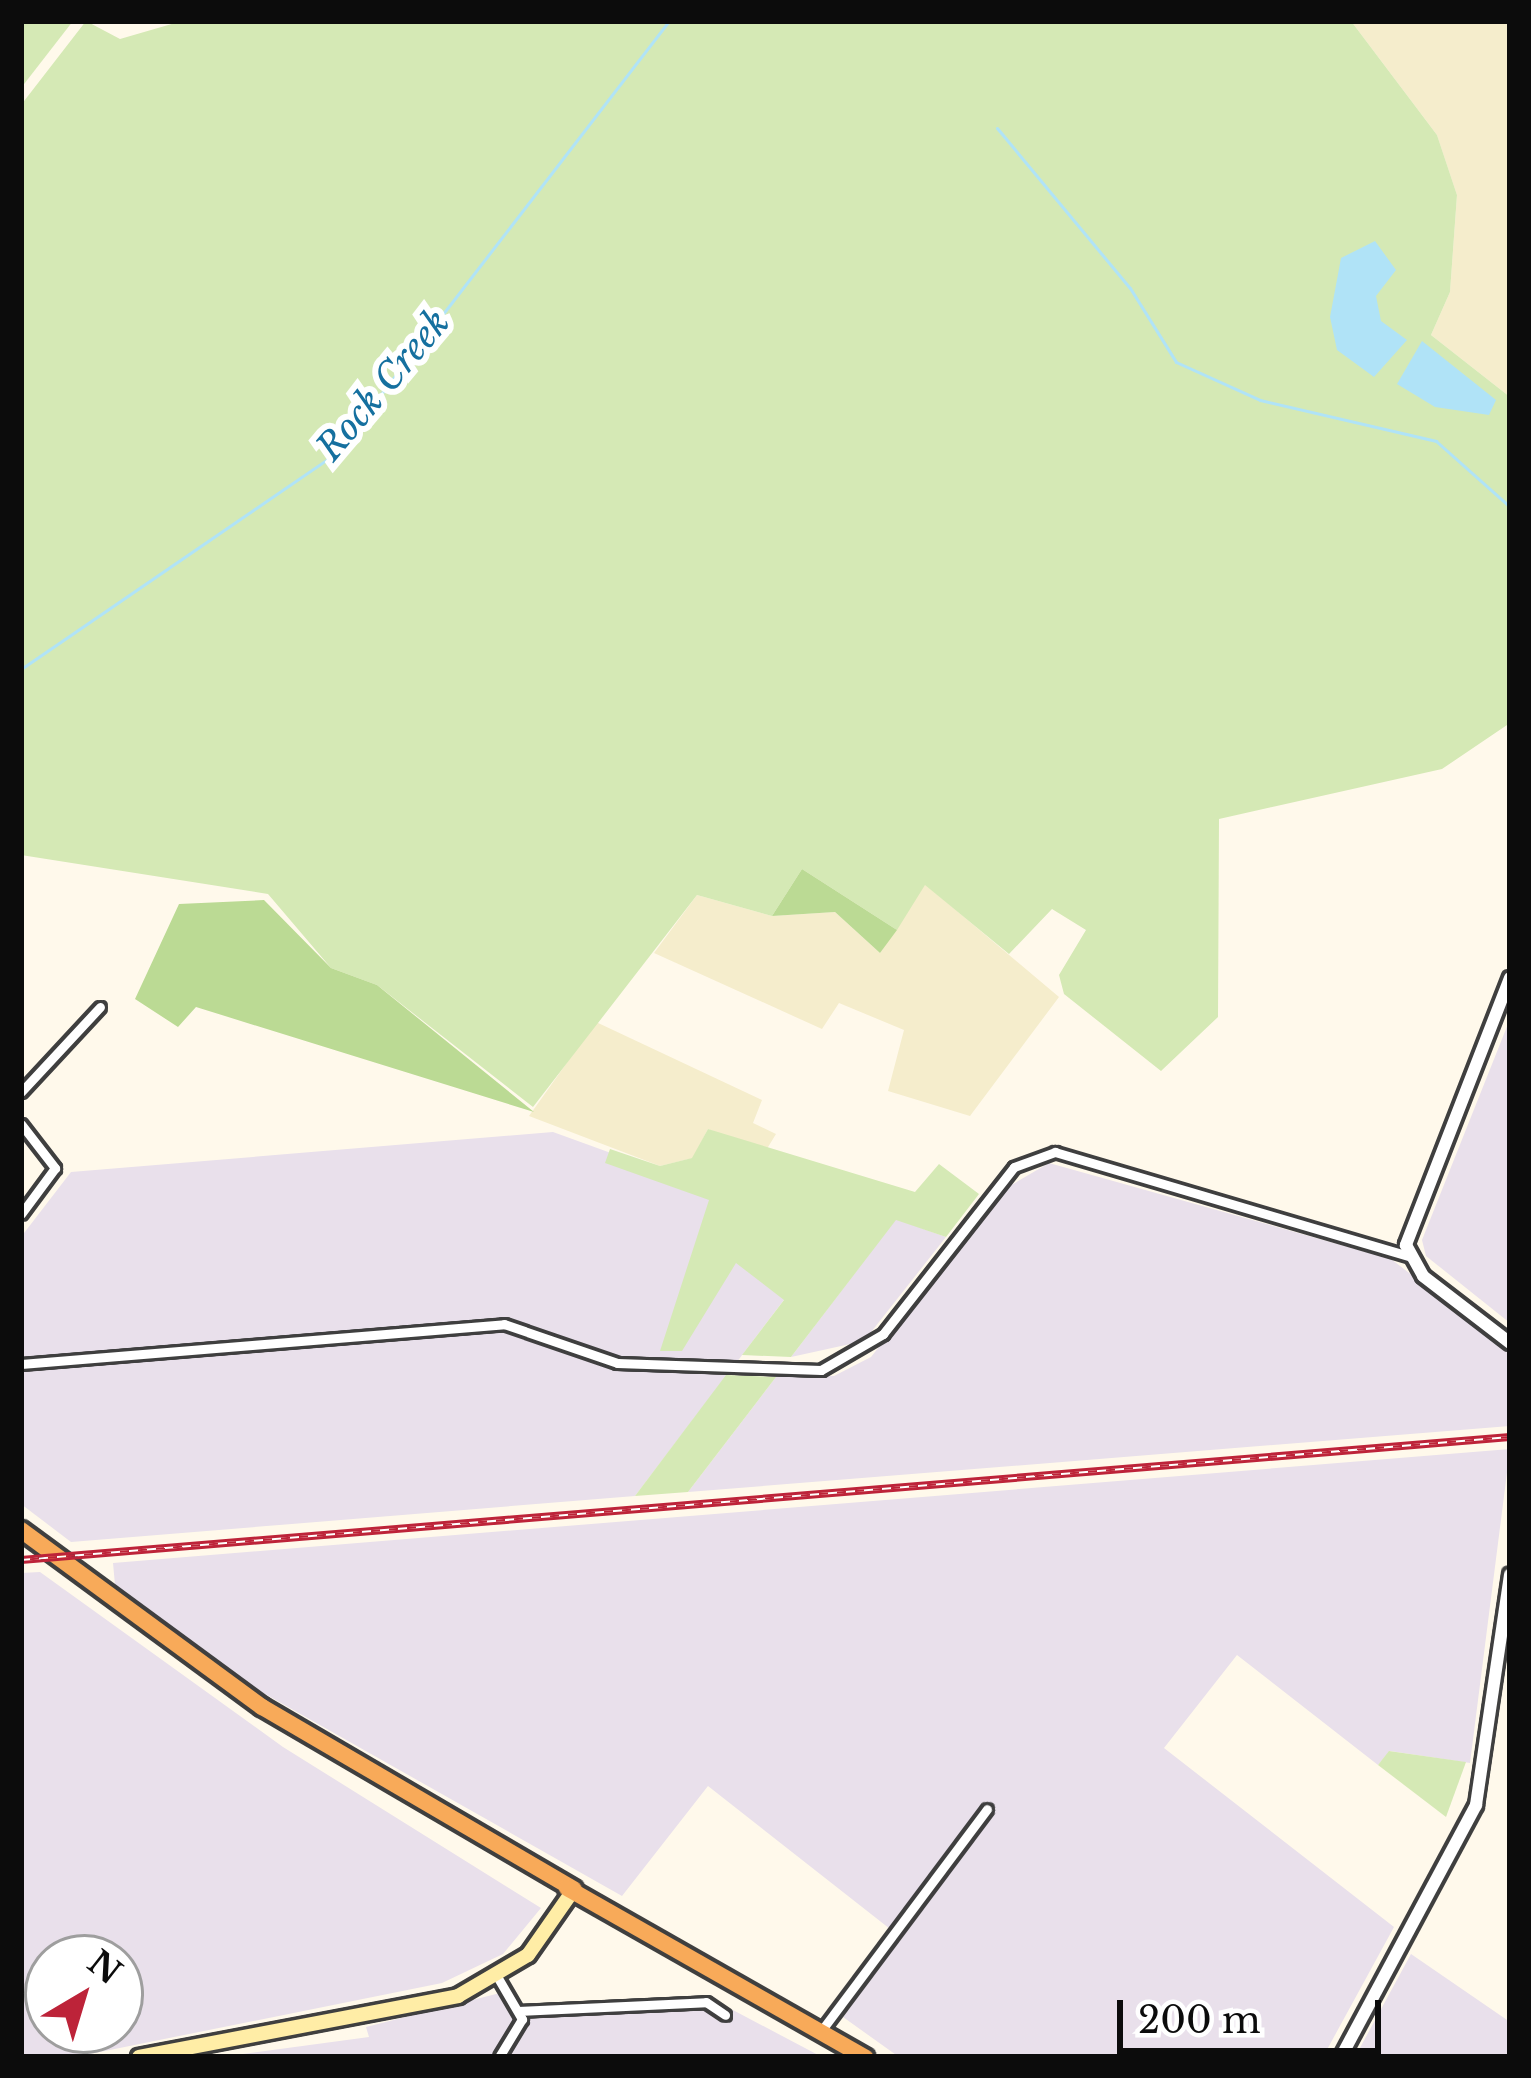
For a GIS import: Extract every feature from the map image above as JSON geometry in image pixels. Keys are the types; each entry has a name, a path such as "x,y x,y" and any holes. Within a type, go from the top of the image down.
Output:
{"highway":[{"path":"21,1530 208,1672 866,2057"}],"main road":[{"path":"140,2057 447,2000 498,1978 544,1938 574,1889"}],"street":[{"path":"1408,1256 1409,1226 1510,978"},
{"path":"21,1092 100,1006"},
{"path":"21,1124 55,1168 21,1214"},
{"path":"21,1364 504,1324 617,1363 820,1370 865,1352 1003,1177 1055,1152 1408,1256 1510,1343"},
{"path":"1341,2057 1480,1794 1510,1574"},
{"path":"821,2031 987,1809"},
{"path":"498,1978 518,2012"},
{"path":"518,2012 706,2002 725,2014"},
{"path":"499,2057 518,2012"}],"shaded area":[{"path":"1351,21 1510,21 1510,397 1431,335 1450,292 1457,195 1437,135"},
{"path":"925,884 1059,997 970,1116 888,1091 904,1030 839,1003 822,1029 654,953 697,895 772,916 835,912 880,953"},
{"path":"1510,1019 1510,1323 1426,1256 1422,1240"},
{"path":"596,1022 762,1100 753,1123 776,1134 765,1152 708,1129 693,1158 660,1166 529,1116"},
{"path":"553,1132 834,1234 635,1496 71,1542 21,1504 21,1237 71,1172"},
{"path":"1049,1163 1391,1259 1510,1351 1510,1426 688,1492 776,1377 834,1376 871,1357 1003,1190"},
{"path":"896,1219 946,1237 864,1341 791,1357"},
{"path":"1510,1449 1470,1763 1390,1751 1378,1765 1237,1655 1164,1748 1394,1927 1323,2057 899,2057 843,2017 899,1936 708,1786 622,1896 251,1686 115,1585 113,1563"},
{"path":"40,1572 283,1747 541,1908 503,1954 442,1983 144,2043 144,1934 24,1934 24,2054 90,2054 21,2057 21,1573"},
{"path":"1411,1954 1510,2022 1510,2057 1355,2057"},
{"path":"500,1993 521,2024 537,2010 731,2009 822,2057 220,2057 369,2037 366,2027"}],"green space":[{"path":"21,21 73,21 21,88"},
{"path":"86,21 120,39 182,21 1351,21 1437,135 1457,195 1450,292 1431,335 1510,397 1510,723 1442,769 1219,819 1218,1017 1161,1071 1064,994 1059,975 1086,930 1052,909 1009,954 925,885 897,930 802,869 772,916 697,895 533,1107 377,985 331,968 268,894 21,855 21,105"},
{"path":"802,869 897,930 880,953 835,912 772,916"},
{"path":"264,900 331,968 377,985 534,1112 196,1007 178,1027 135,999 179,904"},
{"path":"708,1129 915,1192 939,1164 979,1194 946,1237 896,1220 791,1357 742,1355 784,1300 736,1263 682,1351 660,1351 709,1200 605,1163 610,1149 660,1166 692,1158"},
{"path":"726,1375 776,1377 688,1492 635,1496"},
{"path":"1389,1751 1466,1762 1446,1817 1378,1765"}],"water":[{"path":"1375,241 1396,270 1376,296 1381,321 1407,340 1374,377 1337,350 1330,317 1341,258"},
{"path":"1422,341 1496,400 1489,415 1435,407 1397,384"}],"waterway":[{"name":"Rock Creek","path":"21,669 334,455 669,21"},
{"path":"997,128 1130,288 1176,362 1260,400 1436,441 1510,507"}],"railway":[{"path":"21,1560 1510,1437"}]}
